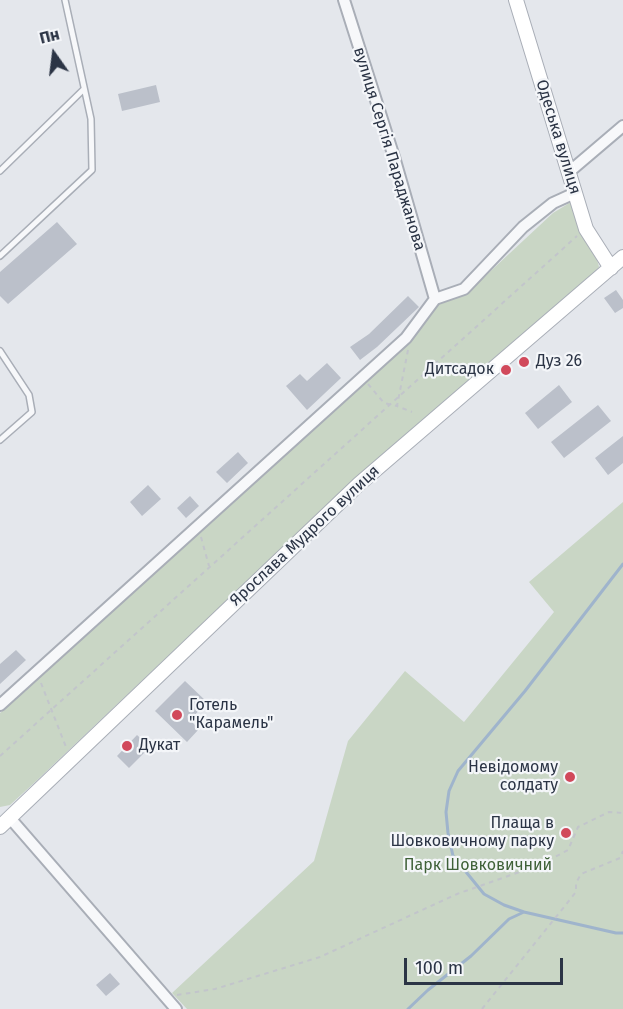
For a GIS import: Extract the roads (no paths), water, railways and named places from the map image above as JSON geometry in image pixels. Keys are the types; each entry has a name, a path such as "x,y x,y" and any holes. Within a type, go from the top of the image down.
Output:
{"street":[{"name":"вулиця Сергія Параджанова","path":"344,0 394,157 435,299"},
{"name":"Одеська вулиця","path":"516,0 586,229 611,268"},
{"path":"569,172 623,126"},
{"path":"0,705 406,338 435,299 464,289 523,227 553,202 575,193"},
{"name":"Ярослава Мудрого вулиця","path":"3,821 70,760 358,484 623,257"},
{"path":"3,821 176,1009"}],"lane":[{"path":"0,256 92,170 91,119 65,0"},
{"path":"0,171 83,90"},
{"path":"0,351 29,395 32,412 0,440"}],"waterway":[{"path":"524,912 504,905 484,894 453,856 446,812 449,791 458,771 525,691 623,564"},
{"path":"408,1009 471,956 509,919 524,912 623,933"}],"place":[{"name":"Дуз 26","path":"524,362"},
{"name":"Дитсадок","path":"506,370"},
{"name":"Готель \"Карамель\"","path":"177,715"},
{"name":"Дукат","path":"127,746"},
{"name":"Невідомому солдату","path":"570,777"},
{"name":"Плаща в Шовковичному парку","path":"566,833"}],"park label":[{"name":"Парк Шовковичний","path":"478,866"}]}
